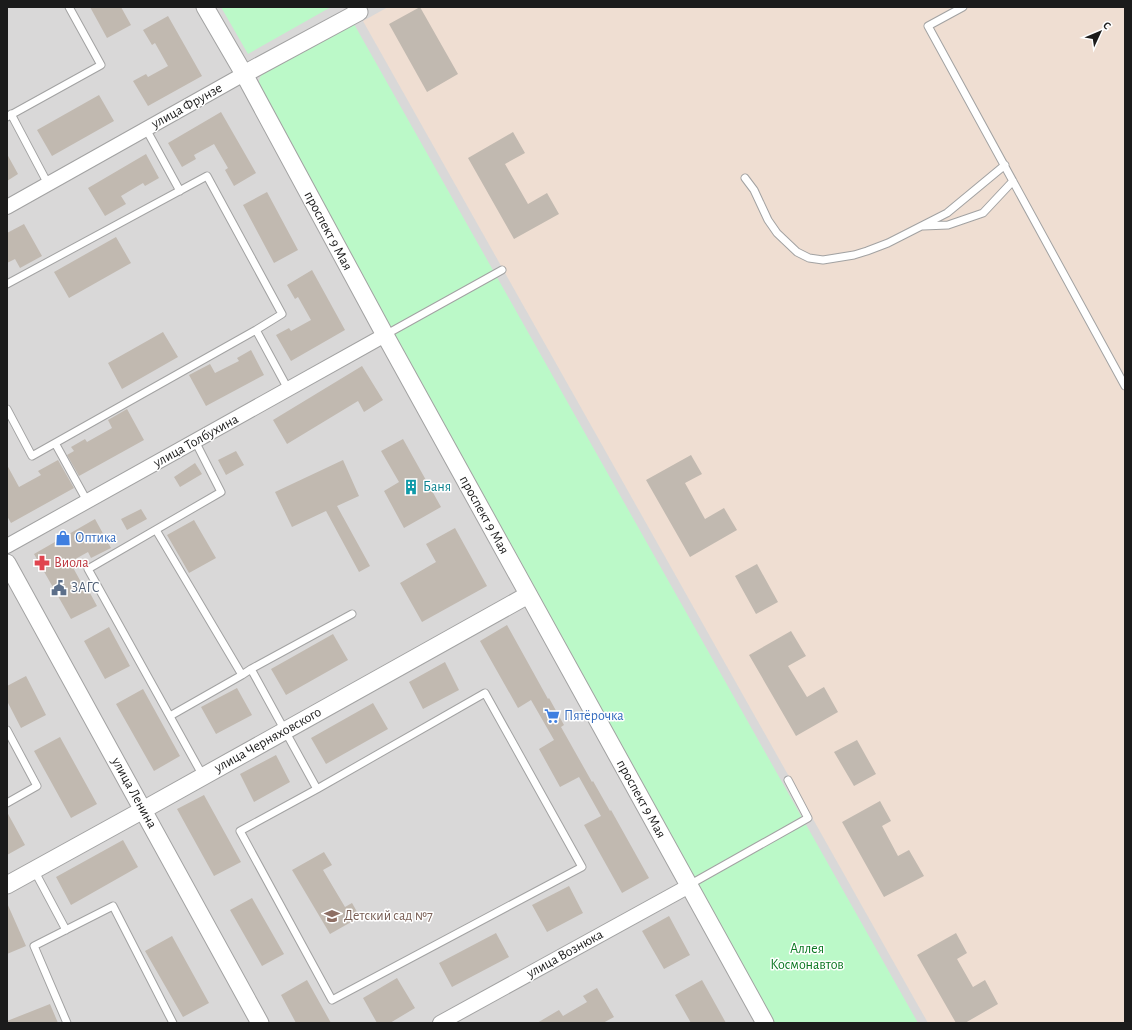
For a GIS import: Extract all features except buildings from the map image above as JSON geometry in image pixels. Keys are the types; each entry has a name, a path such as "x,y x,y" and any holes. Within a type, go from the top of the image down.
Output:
{"street":[{"name":"проспект 9 Мая","path":"206,7 244,74 384,335 764,1023"},
{"name":"улица Фрунзе","path":"7,207 360,9"},
{"name":"улица Толбухина","path":"7,546 384,335"},
{"name":"улица Ленина","path":"7,564 260,1023"},
{"name":"улица Черняховского","path":"7,885 528,594"},
{"name":"улица Вознюка","path":"440,1023 689,886"}],"lane":[{"path":"48,184 9,116 101,65 69,7"},
{"path":"963,7 928,26 1125,386"},
{"path":"146,129 180,190"},
{"path":"745,178 754,190 768,220 777,233 797,252 808,258 823,260 854,255 867,251 947,213 1004,165"},
{"path":"7,284 207,176 282,314 32,456 7,409"},
{"path":"920,226 948,225 984,213 1013,181"},
{"path":"384,335 502,270"},
{"path":"256,330 288,389"},
{"path":"195,441 222,492 88,569 203,776"},
{"path":"55,443 87,501"},
{"path":"156,530 242,674"},
{"path":"170,716 242,674 352,614"},
{"path":"251,669 317,789"},
{"path":"485,693 582,867 332,1000 240,831 317,789 485,693"},
{"path":"7,730 37,786 7,802"},
{"path":"689,886 808,818 788,780"},
{"path":"34,870 66,930"},
{"path":"67,1023 34,946 113,906 173,1023"}],"shaded area":[{"path":"7,7 1125,7 1125,1023 7,1023"},
{"path":"388,7 1125,7 1125,1023 928,1023 363,21"}],"green space":[{"path":"221,7 331,7 248,54"},
{"name":"Аллея Космонавтов","path":"354,24 918,1023 771,1023 255,92 261,75"}],"place":[{"name":"Баня","path":"411,487"},
{"name":"Оптика","path":"63,538"},
{"name":"Виола","path":"42,563"},
{"name":"ЗАГС","path":"59,588"},
{"name":"Пятёрочка","path":"552,716"},
{"name":"Детский сад №7","path":"332,916"}]}
